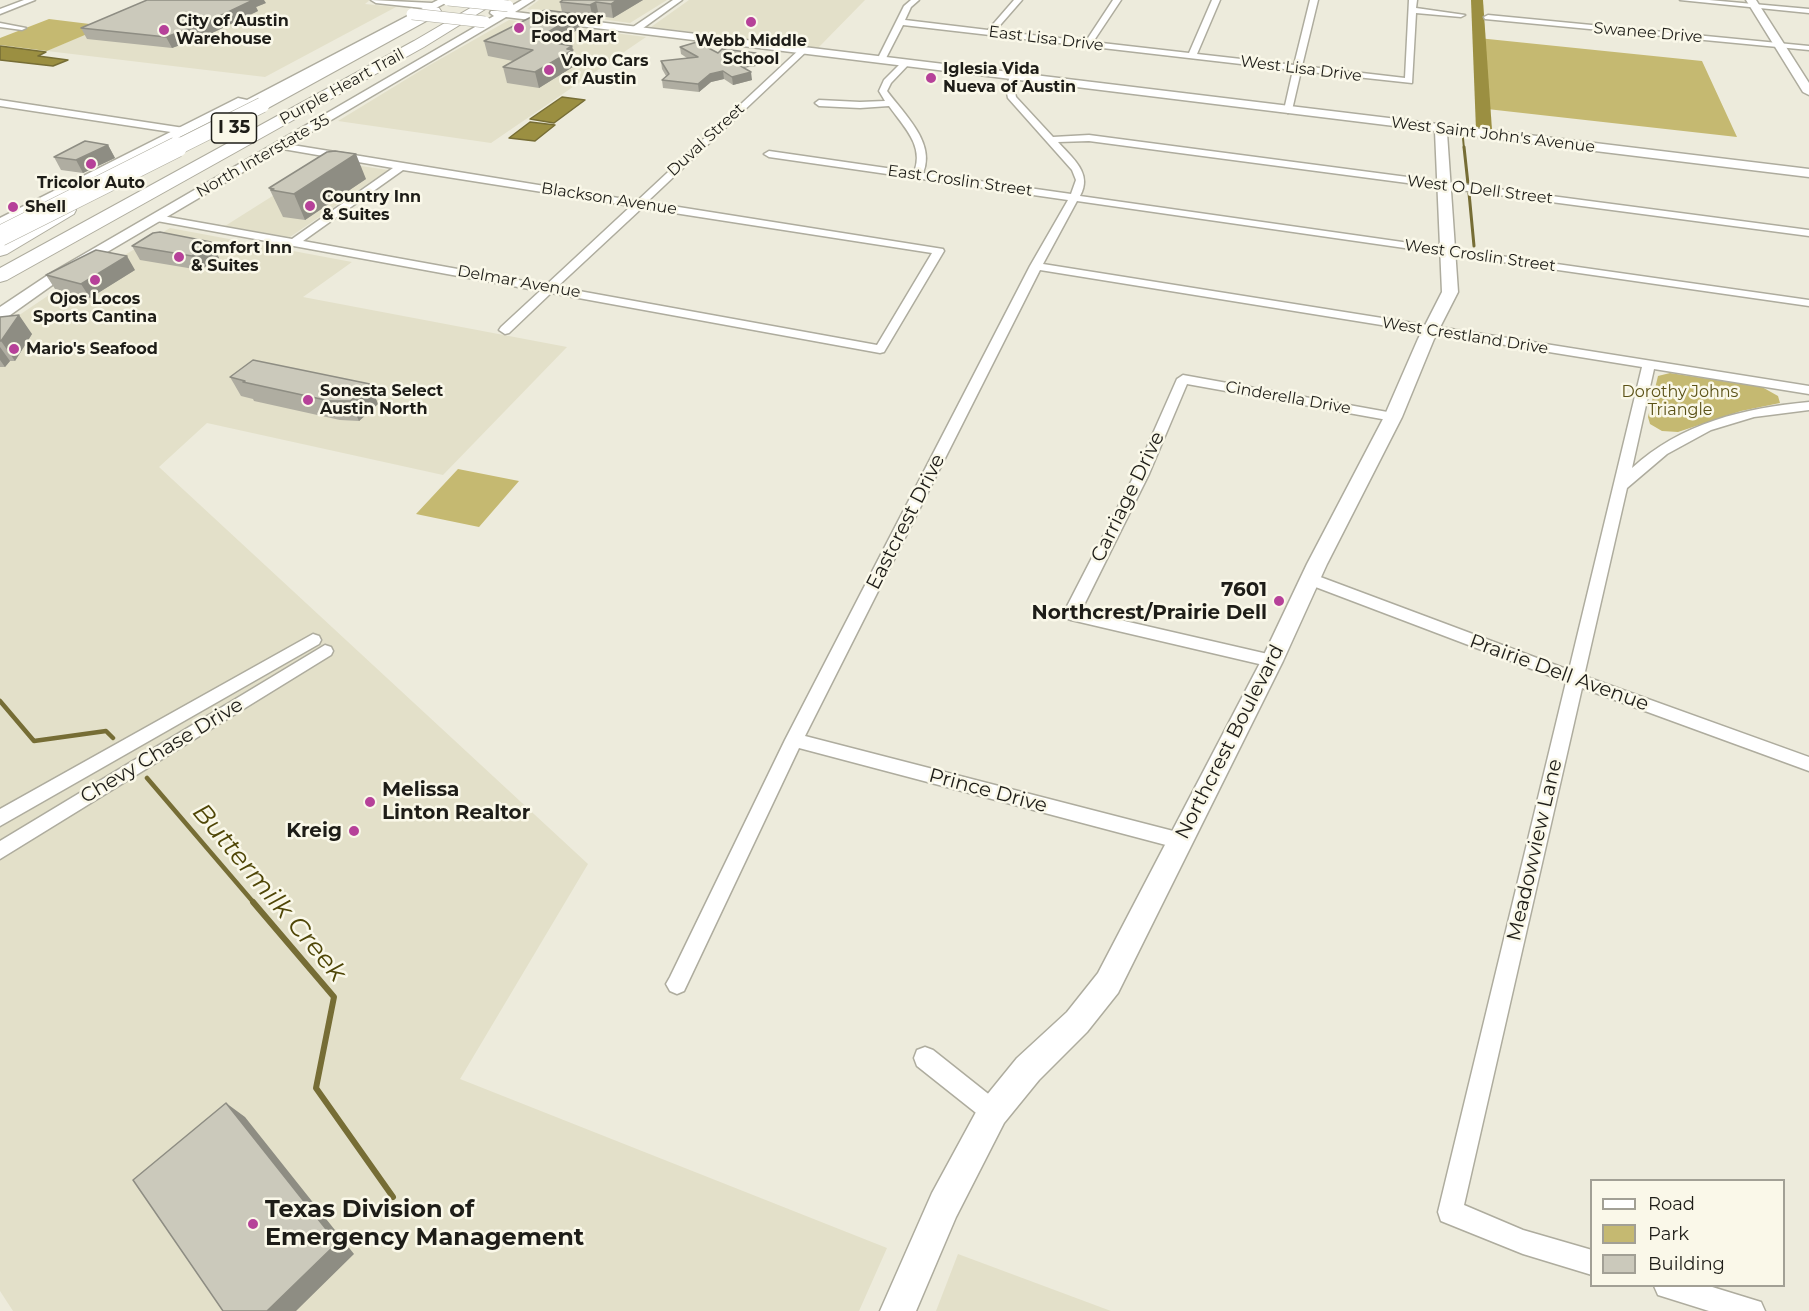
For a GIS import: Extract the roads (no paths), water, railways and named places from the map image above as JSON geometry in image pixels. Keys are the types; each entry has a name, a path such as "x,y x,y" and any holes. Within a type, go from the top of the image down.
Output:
{"highway":[{"path":"0,236 456,0"},
{"name":"Purple Heart Trail","path":"0,256 468,0"},
{"name":"Purple Heart Trail","path":"0,276 137,200 509,5"},
{"path":"0,250 255,104"},
{"path":"0,292 115,222 137,200"}],"street":[{"path":"0,12 31,0"},
{"path":"376,0 486,24"},
{"path":"0,225 255,104 447,0 509,5"},
{"path":"636,29 678,0"},
{"path":"881,60 908,6 915,0"},
{"path":"990,32 1018,0"},
{"path":"1088,44 1117,0"},
{"path":"1192,56 1216,0"},
{"path":"1288,110 1314,0"},
{"path":"1413,0 1413,10 1461,15"},
{"path":"1684,0 1753,3 1809,11"},
{"path":"1753,3 1809,92"},
{"path":"0,225 419,8 509,5"},
{"path":"23,297 47,276 142,213 509,5"},
{"name":"North Interstate 35","path":"0,315 23,297 486,24 509,5"},
{"name":"West Saint John's Avenue","path":"509,5 636,29 1809,173"},
{"name":"West Lisa Drive","path":"1192,56 1409,81 1413,10"},
{"name":"Swanee Drive","path":"1488,17 1809,48"},
{"name":"East Lisa Drive","path":"900,22 1192,56"},
{"path":"0,25 22,28"},
{"name":"Duval Street","path":"505,330 804,50"},
{"path":"906,63 884,87 884,95 920,144 923,163 917,175"},
{"name":"Eastcrest Drive","path":"677,984 794,740 1036,266 1072,197 1078,191 1080,173 1012,98 1010,88 1014,76"},
{"path":"0,103 184,131"},
{"path":"819,103 860,105 890,103"},
{"name":"Northcrest Boulevard","path":"898,1311 944,1205 993,1112 1028,1069 1077,1022 1108,983 1393,417 1430,331 1450,292 1441,129"},
{"name":"West O Dell Street","path":"1052,140 1085,138 1151,146 1809,233"},
{"name":"Blackson Avenue","path":"280,146 939,251 880,349"},
{"name":"East Croslin Street","path":"769,154 1152,209"},
{"path":"295,242 401,167"},
{"name":"West Croslin Street","path":"1152,209 1809,303"},
{"name":"Delmar Avenue","path":"157,218 880,349"},
{"name":"West Crestland Drive","path":"1036,266 1809,390"},
{"name":"Meadowview Lane","path":"1590,1262 1523,1242 1450,1212 1649,365"},
{"name":"Cinderella Drive","path":"1183,379 1393,417"},
{"name":"Carriage Drive","path":"1183,379 1142,474 1071,614 1272,661"},
{"path":"1620,487 1645,462 1668,445 1699,429 1731,418 1809,406"},
{"name":"Prairie Dell Avenue","path":"1310,579 1575,680 1809,764"},
{"name":"Chevy Chase Drive","path":"0,818 319,646 0,851"},
{"name":"Prince Drive","path":"794,740 1180,841"},
{"path":"925,1058 993,1112"},
{"path":"1670,1287 1752,1311"}],"waterway":[{"path":"1477,0 1484,130"},
{"path":"1463,138 1464,149"},
{"path":"1464,147 1468,184"},
{"path":"1469,193 1474,246"},
{"name":"Buttermilk Creek","path":"0,701 34,741 106,731 113,738"},
{"name":"Buttermilk Creek","path":"147,778 254,903"},
{"name":"Buttermilk Creek","path":"253,902 334,997 316,1088 393,1197"}],"place":[{"name":"Webb Middle School","path":"751,22"},
{"name":"Discover Food Mart","path":"519,28"},
{"name":"City of Austin Warehouse","path":"164,30"},
{"name":"Volvo Cars of Austin","path":"549,70"},
{"name":"Iglesia Vida Nueva of Austin","path":"931,78"},
{"name":"Tricolor Auto","path":"91,164"},
{"name":"Country Inn & Suites","path":"310,206"},
{"name":"Shell","path":"13,207"},
{"name":"Comfort Inn & Suites","path":"179,257"},
{"name":"Ojos Locos Sports Cantina","path":"95,280"},
{"name":"Mario's Seafood","path":"14,349"},
{"name":"Sonesta Select Austin North","path":"308,400"},
{"name":"7601 Northcrest/Prairie Dell","path":"1279,601"},
{"name":"Melissa Linton Realtor","path":"370,802"},
{"name":"Kreig","path":"354,831"},
{"name":"Texas Division of Emergency Management","path":"253,1224"}],"park label":[{"name":"Dorothy Johns Triangle","path":"1680,401"}]}
